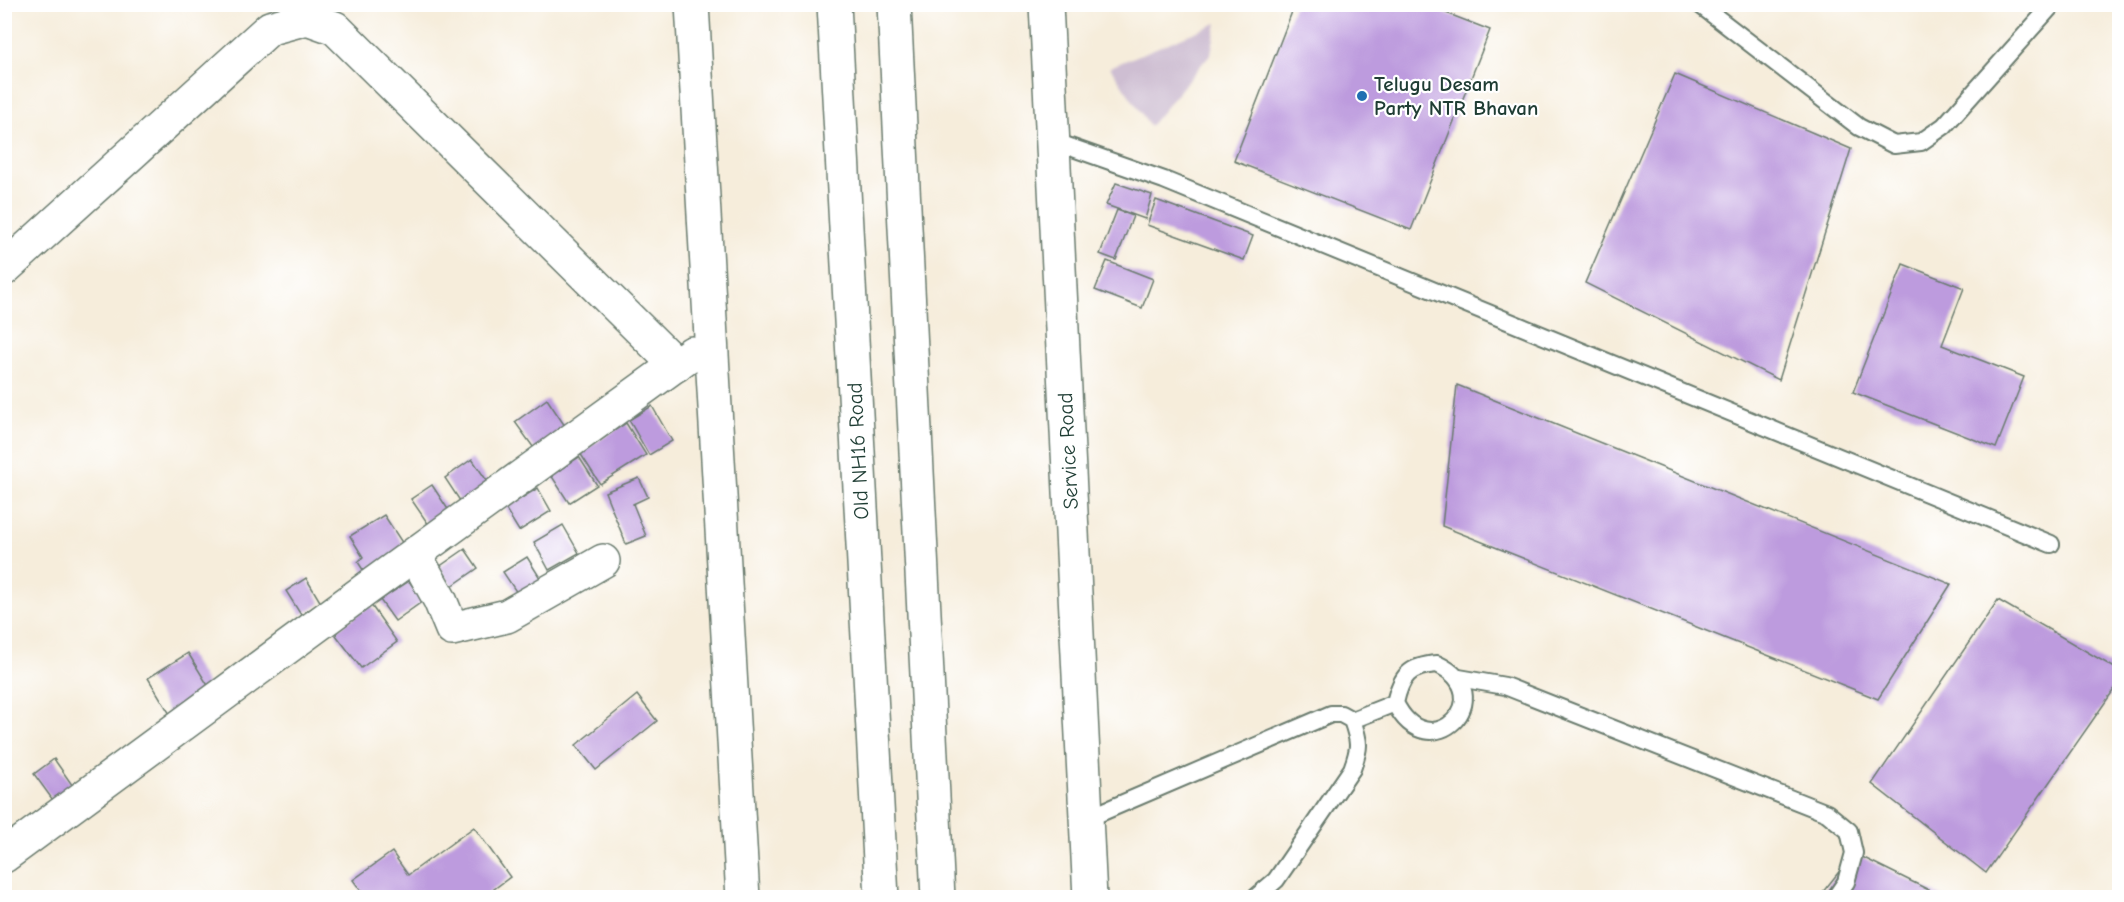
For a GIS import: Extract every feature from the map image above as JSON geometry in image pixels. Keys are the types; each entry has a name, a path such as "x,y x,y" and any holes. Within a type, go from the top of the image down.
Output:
{"street":[{"path":"692,4 743,897"},
{"name":"Old NH16 Road","path":"834,4 882,897"},
{"path":"894,4 938,897"},
{"name":"Service Road","path":"1046,4 1090,897"},
{"path":"4,269 270,28 307,18 335,28 676,365"},
{"path":"4,856 365,590 711,340"},
{"path":"415,555 440,600 452,628 507,615 603,561"}],"lane":[{"path":"1699,4 1860,127 1894,145 1921,142 1944,126 2053,4"},
{"path":"1053,141 1164,180 2051,544"},
{"path":"1437,664 1451,670 1459,678 1463,690 1463,705 1455,719 1443,730 1429,731 1416,727 1406,720 1395,703 1398,686 1407,673 1422,665 1437,664"},
{"path":"1459,678 1505,686 1827,813 1849,831 1854,852 1846,882 1835,897"},
{"path":"1352,720 1395,703"},
{"path":"1086,819 1331,714 1341,714 1352,720 1358,736 1359,749 1352,769 1276,880 1256,897"}],"shaded area":[{"path":"1217,23 1211,53 1150,126 1110,67"}],"building":[{"name":"Telugu Desam Party NTR Bhavan","path":"1295,4 1423,4 1490,30 1411,230 1234,161"},
{"path":"1675,74 1851,149 1779,380 1585,283"},
{"path":"1116,183 1152,195 1145,219 1106,205"},
{"path":"1156,200 1253,236 1244,260 1147,225"},
{"path":"1117,210 1133,216 1116,260 1100,254"},
{"path":"1107,261 1153,279 1142,308 1095,290"},
{"path":"1903,264 1964,288 1942,345 2024,377 1996,448 1853,392"},
{"path":"1457,385 1951,584 1878,699 1442,526"},
{"path":"547,399 567,429 536,451 515,422"},
{"path":"652,406 672,441 649,455 629,420"},
{"path":"626,423 646,455 600,484 580,453"},
{"path":"579,457 597,485 569,503 551,475"},
{"path":"472,459 494,491 466,510 445,478"},
{"path":"639,478 648,497 633,504 646,536 626,544 605,492"},
{"path":"432,485 453,517 433,531 411,499"},
{"path":"538,488 551,511 519,531 505,508"},
{"path":"384,515 405,547 365,573 358,562 363,557 350,536"},
{"path":"563,525 579,553 549,570 534,542"},
{"path":"465,549 478,568 452,586 439,567"},
{"path":"527,557 542,581 519,596 503,572"},
{"path":"306,578 321,603 301,615 286,591"},
{"path":"409,581 423,601 395,621 380,600"},
{"path":"1998,600 2120,671 2120,681 1986,873 1872,784"},
{"path":"371,605 397,642 361,668 336,635 338,629"},
{"path":"188,653 212,692 171,716 148,678"},
{"path":"637,695 657,721 596,770 576,745"},
{"path":"54,759 75,789 55,803 34,774"},
{"path":"474,827 510,877 482,898 366,898 353,880 392,852 408,875"},
{"path":"1854,853 1945,898 1818,898"}],"place":[{"name":"Telugu Desam Party NTR Bhavan","path":"1362,96"}]}
